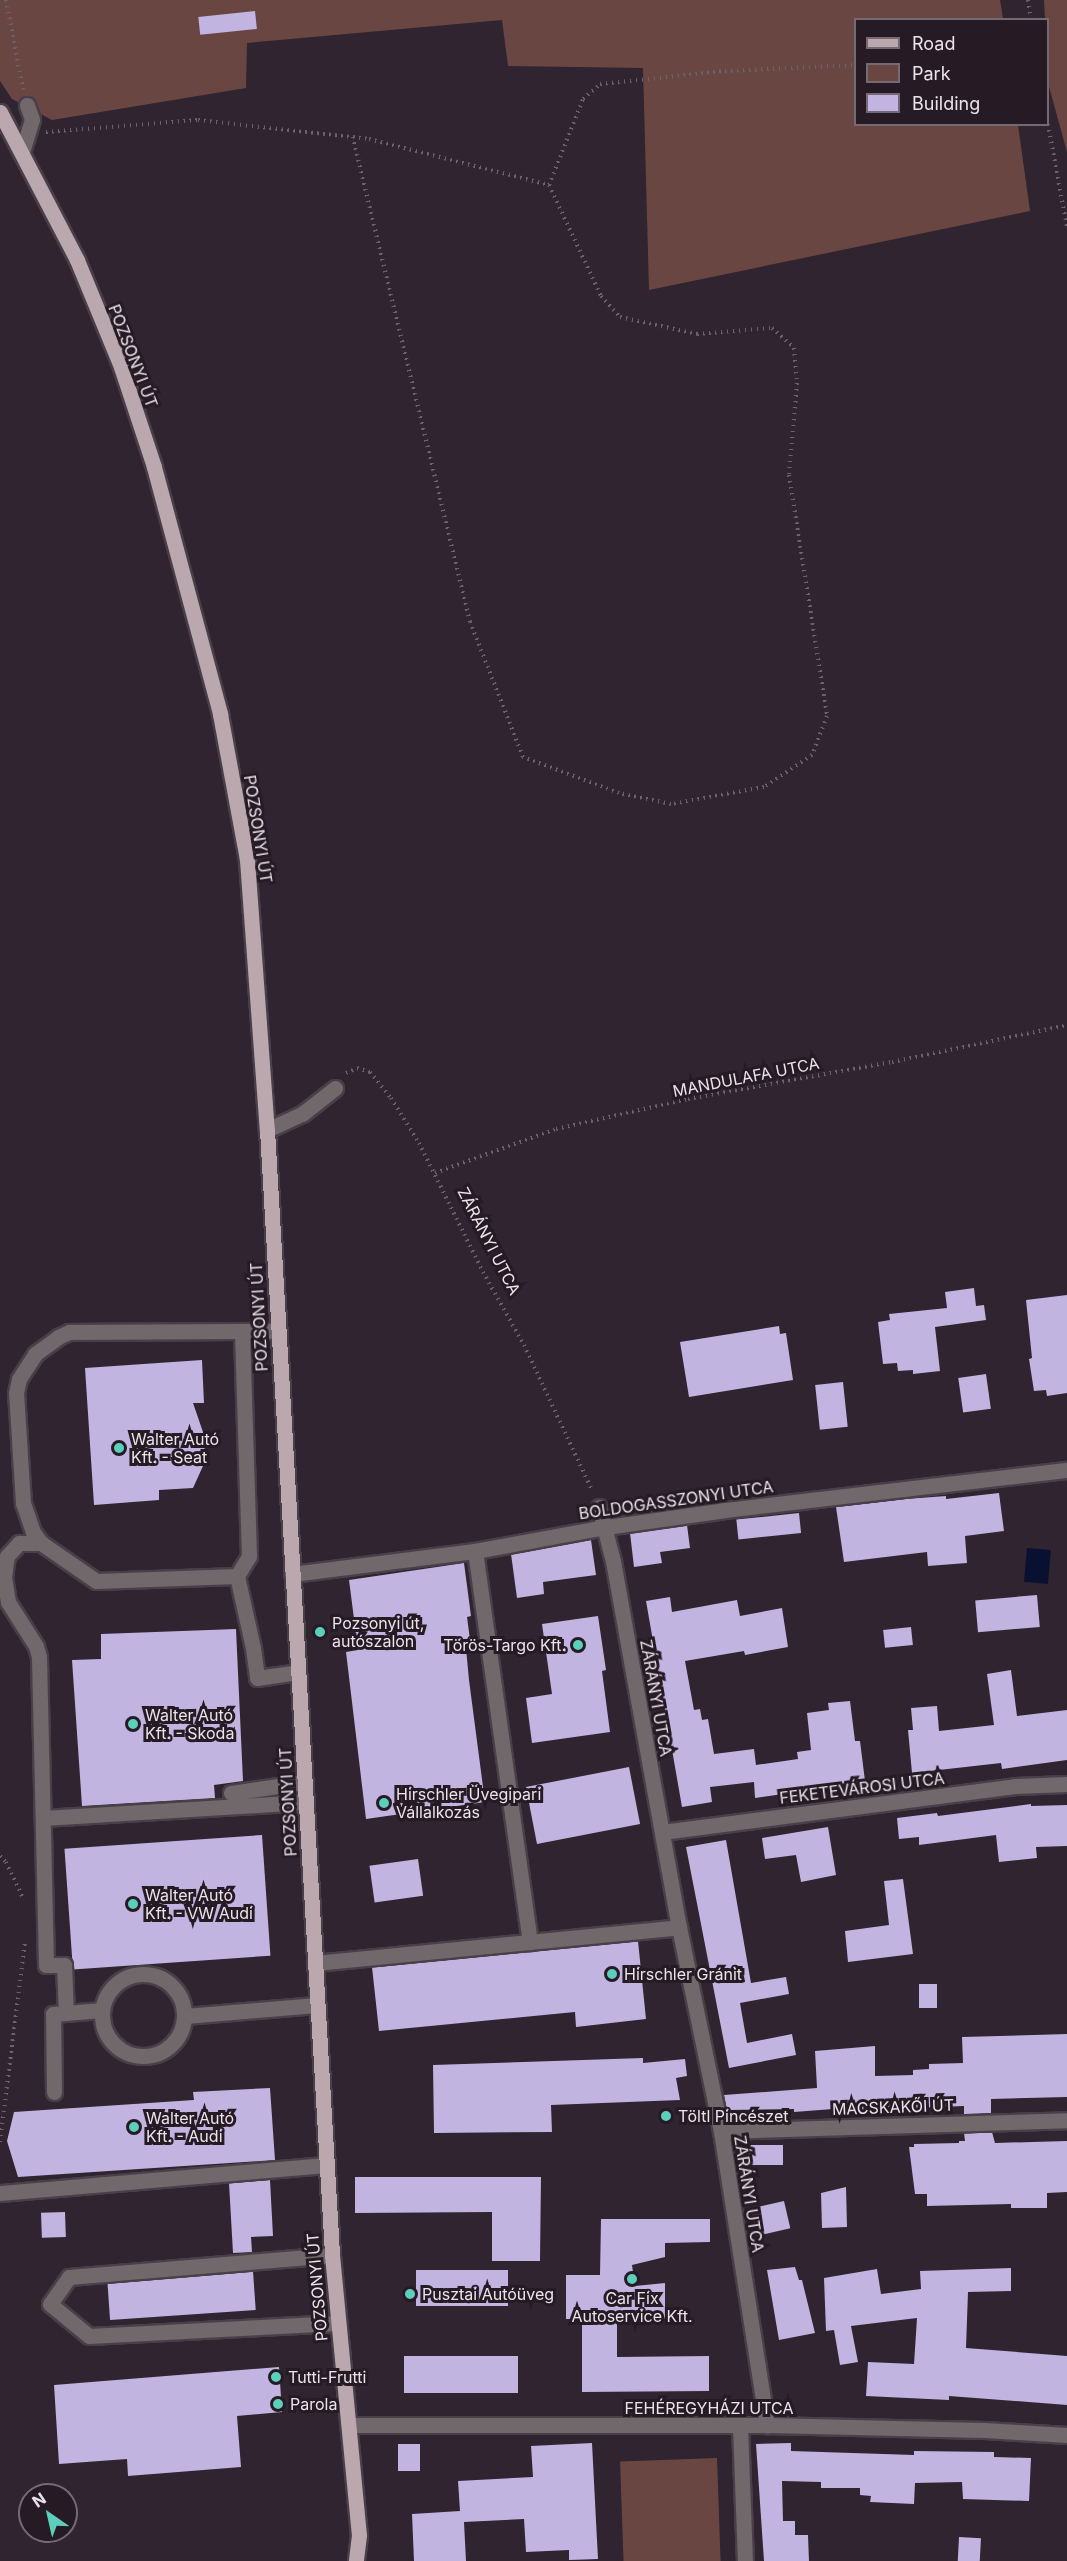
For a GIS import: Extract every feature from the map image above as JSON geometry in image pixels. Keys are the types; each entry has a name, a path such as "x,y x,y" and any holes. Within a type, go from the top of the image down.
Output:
{"main road":[{"name":"POZSONYI ÚT","path":"0,112 76,260 121,367 154,467 220,714 247,860 267,1130 332,2255 359,2535 356,2561"}],"street":[{"path":"22,152 32,119 27,105"},
{"path":"267,1130 302,1114 335,1088"},
{"path":"237,1576 96,1581 41,1543 33,1532 22,1503 16,1393 19,1379 35,1354 69,1332 278,1331"},
{"path":"242,1332 249,1556 237,1576 253,1648 257,1678 298,1672"},
{"name":"BOLDOGASSZONYI UTCA","path":"292,1574 475,1551 606,1527 921,1485 1067,1470"},
{"name":"ZÁRÁNYI UTCA","path":"599,1507 606,1527 679,1928 721,2131 767,2425"},
{"path":"41,1543 25,1542 12,1548 7,1556 4,1577 8,1602 36,1646 39,1657 46,1965 64,1965 66,2013"},
{"path":"475,1551 530,1942"},
{"path":"231,1793 305,1782"},
{"name":"FEKETEVÁROSI UTCA","path":"662,1832 1016,1786 1067,1784"},
{"path":"43,1818 306,1802"},
{"path":"315,1964 679,1928"},
{"path":"138,1973 152,1974 165,1980 176,1989 182,2001 184,2016 179,2034 166,2050 154,2055 140,2056 127,2054 107,2036 102,2024 102,2010 105,1998 119,1982 138,1973"},
{"path":"184,2016 317,2005"},
{"path":"54,2092 53,2014 102,2010"},
{"name":"MACSKAKŐI ÚT","path":"721,2131 1067,2120"},
{"path":"0,2193 327,2165"},
{"path":"332,2255 69,2277 50,2304 89,2336 337,2322"},
{"name":"FEHÉREGYHÁZI UTCA","path":"350,2425 767,2425 984,2430 1067,2435"},
{"path":"740,2426 745,2561"}],"path":[{"path":"6,0 16,67 27,105"},
{"path":"1028,0 1031,18"},
{"path":"353,137 470,622 523,757 619,794 671,804 764,787 812,754 827,716 789,475 797,382 794,348 772,328 697,334 620,317 601,296 549,185 583,99 600,84 725,72 854,65"},
{"path":"27,135 69,129 198,120 353,137 549,185"},
{"path":"1047,126 1067,228"},
{"name":"MANDULAFA UTCA","path":"435,1173 556,1129 688,1099 892,1062 1067,1025"},
{"name":"ZÁRÁNYI UTCA","path":"335,1088 345,1074 353,1069 370,1072 396,1105 435,1173 478,1263 545,1388 599,1507"},
{"path":"0,1856 22,1891 26,1908"},
{"path":"0,2142 25,1940"}],"green space":[{"path":"0,0 1000,0 1003,18 854,18 854,126 1018,126 1030,211 649,290 643,68 508,66 502,20 247,43 246,88 52,120 12,99 0,81"},
{"path":"1044,0 1067,0 1067,152 1049,87 1049,18 1045,18"},
{"path":"717,2458 721,2561 624,2561 620,2461"}],"water":[{"path":"1027,1548 1051,1550 1048,1584 1024,1582"}],"building":[{"path":"255,11 257,29 200,35 198,17"},
{"path":"974,1288 976,1306 984,1305 986,1320 935,1327 940,1371 913,1374 913,1370 898,1371 897,1363 883,1364 878,1322 890,1320 889,1314 947,1308 945,1292"},
{"path":"1067,1295 1067,1393 1047,1396 1046,1390 1034,1391 1029,1359 1032,1358 1026,1300"},
{"path":"779,1326 780,1334 786,1333 793,1380 689,1397 680,1342"},
{"path":"202,1360 204,1403 193,1403 203,1432 205,1454 203,1466 193,1488 159,1490 159,1500 94,1505 85,1368"},
{"path":"986,1374 991,1409 963,1413 958,1378"},
{"path":"843,1382 848,1427 820,1430 815,1385"},
{"path":"999,1493 1004,1531 965,1536 967,1563 928,1566 927,1552 844,1562 836,1507 906,1499 946,1496 946,1499"},
{"path":"799,1513 801,1533 738,1539 736,1520"},
{"path":"687,1525 690,1548 660,1552 662,1563 634,1567 630,1533"},
{"path":"591,1540 596,1575 543,1582 544,1594 517,1598 511,1554"},
{"path":"464,1563 471,1616 467,1617 471,1647 466,1648 485,1802 366,1819 346,1652 358,1650 349,1580"},
{"path":"1037,1595 1040,1627 978,1632 975,1600"},
{"path":"670,1597 672,1612 737,1600 740,1616 782,1608 788,1647 745,1655 744,1651 685,1661 694,1710 700,1709 702,1720 708,1719 714,1754 754,1749 756,1765 798,1759 797,1752 811,1750 807,1713 829,1710 828,1703 850,1701 855,1741 860,1741 865,1781 783,1791 783,1794 755,1798 754,1782 710,1787 712,1802 682,1807 646,1601"},
{"path":"598,1616 606,1670 602,1671 610,1732 532,1743 526,1698 552,1694 542,1624"},
{"path":"911,1627 913,1645 885,1648 883,1630"},
{"path":"236,1629 243,1781 214,1785 215,1798 82,1806 72,1660 101,1659 101,1634"},
{"path":"1011,1670 1017,1716 1067,1710 1067,1760 1002,1769 1001,1763 912,1773 908,1730 913,1730 911,1708 937,1706 939,1731 994,1725 987,1674"},
{"path":"629,1767 640,1824 537,1844 526,1787"},
{"path":"1031,1804 1031,1806 1067,1805 1067,1846 1036,1847 1037,1858 999,1862 996,1835 919,1845 919,1837 899,1839 897,1818 937,1813 938,1816"},
{"path":"828,1827 836,1875 801,1882 796,1855 765,1859 762,1838"},
{"path":"262,1835 270,1956 73,1970 64,1849"},
{"path":"726,1840 751,1983 786,1977 789,1994 740,2003 747,2043 792,2034 796,2055 729,2068 686,1847"},
{"path":"418,1859 423,1896 375,1902 369,1866"},
{"path":"903,1879 913,1954 848,1962 845,1931 889,1925 884,1881"},
{"path":"638,1941 646,2019 576,2027 575,2012 379,2031 372,1967"},
{"path":"919,1984 937,1984 937,2008 919,2008"},
{"path":"1067,2034 1067,2097 991,2099 991,2113 964,2114 964,2106 859,2110 859,2107 794,2112 794,2109 727,2110 724,2095 817,2088 815,2051 875,2046 875,2076 913,2075 913,2070 929,2069 929,2064 963,2063 962,2037"},
{"path":"643,2058 643,2063 685,2059 687,2076 676,2078 680,2100 551,2105 552,2132 434,2133 433,2065"},
{"path":"270,2088 275,2160 18,2177 7,2141 14,2112 194,2100 193,2092"},
{"path":"992,2132 995,2143 1067,2141 1067,2192 1047,2193 1047,2208 1011,2208 1011,2204 927,2206 927,2194 915,2194 909,2147 914,2147 914,2144 959,2143 959,2141 965,2141 964,2133"},
{"path":"743,2145 783,2145 783,2165 743,2165"},
{"path":"355,2177 541,2177 540,2261 492,2261 492,2212 355,2213"},
{"path":"270,2180 273,2236 251,2237 252,2252 233,2253 229,2183"},
{"path":"846,2187 847,2227 822,2228 821,2193"},
{"path":"784,2201 790,2228 757,2236 751,2209"},
{"path":"65,2212 66,2237 42,2238 41,2213"},
{"path":"601,2219 710,2219 710,2242 665,2243 665,2257 632,2265 635,2286 665,2283 665,2319 617,2319 617,2357 709,2356 709,2391 582,2392 582,2319 566,2319 566,2275 600,2275"},
{"path":"795,2267 799,2280 802,2280 815,2333 779,2340 767,2270"},
{"path":"1011,2268 1011,2291 968,2292 966,2348 1067,2356 1067,2405 949,2396 949,2400 866,2396 868,2362 914,2364 917,2318 851,2326 858,2362 840,2365 834,2330 826,2331 824,2278 877,2269 881,2294 921,2289 920,2271"},
{"path":"416,2270 508,2270 508,2306 416,2306"},
{"path":"253,2271 256,2310 110,2320 107,2281"},
{"path":"404,2356 518,2356 518,2393 404,2393"},
{"path":"279,2367 282,2412 237,2416 241,2467 128,2476 127,2459 59,2464 54,2385"},
{"path":"592,2443 598,2559 569,2560 569,2550 526,2552 524,2519 464,2522 466,2561 414,2561 412,2514 460,2511 458,2481 533,2477 531,2446"},
{"path":"791,2443 791,2451 914,2455 914,2451 994,2452 994,2457 1031,2458 1029,2501 963,2499 962,2482 915,2483 914,2504 870,2502 871,2496 860,2495 860,2488 821,2488 821,2482 782,2481 783,2521 795,2521 795,2535 808,2535 809,2561 764,2561 756,2444"},
{"path":"398,2444 420,2444 420,2471 398,2471"},
{"path":"959,2537 981,2538 980,2561 958,2561"}],"place":[{"name":"Walter Autó Kft. - Seat","path":"119,1448"},
{"name":"Pozsonyi út, autószalon","path":"320,1632"},
{"name":"Törös-Targo Kft.","path":"578,1645"},
{"name":"Walter Autó Kft. - Skoda","path":"133,1724"},
{"name":"Hirschler Üvegipari Vállalkozás","path":"384,1803"},
{"name":"Walter Autó Kft. - VW Audi","path":"133,1904"},
{"name":"Hirschler Gránit","path":"612,1974"},
{"name":"Töltl Pincészet","path":"666,2116"},
{"name":"Walter Autó Kft. - Audi","path":"134,2127"},
{"name":"Car Fix Autoservice Kft.","path":"632,2279"},
{"name":"Pusztai Autóüveg","path":"410,2294"},
{"name":"Tutti-Frutti","path":"276,2377"},
{"name":"Parola","path":"278,2404"}]}
